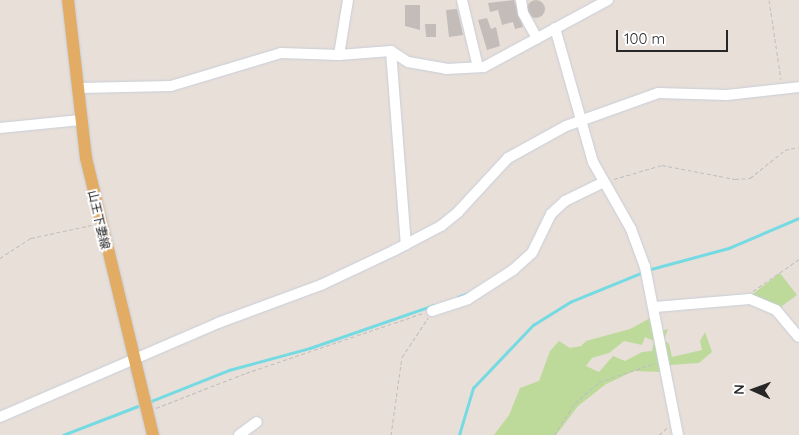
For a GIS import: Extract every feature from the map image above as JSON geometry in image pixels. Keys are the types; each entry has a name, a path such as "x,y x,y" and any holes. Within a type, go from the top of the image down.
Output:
{"main road":[{"name":"山王下妻線","path":"68,0 80,88 81,120 100,223 153,435"}],"street":[{"path":"339,56 348,0"},
{"path":"462,0 478,67"},
{"path":"521,0 523,13 537,38"},
{"path":"80,88 171,86 281,53 339,56 391,51 408,62 446,69 478,67 608,0"},
{"path":"555,28 580,120 602,183 637,240 655,307 678,435"},
{"path":"391,51 406,244"},
{"path":"0,417 134,358 321,285 406,244 458,212 508,158 580,120 658,93 727,95 799,87"},
{"path":"0,128 81,120"},
{"path":"432,311 468,299 512,270 532,253 551,214 564,201 602,183"},
{"path":"655,307 746,299 776,310 799,337"},
{"path":"239,435 257,422"}],"path":[{"path":"769,0 782,90"},
{"path":"602,183 662,165 735,180 750,178 785,150 799,147"},
{"path":"0,258 31,238 100,223"},
{"path":"746,299 799,259"},
{"path":"146,412 407,316 432,311"},
{"path":"391,435 402,357 432,311"},
{"path":"554,435 576,403 599,382 666,360"}],"green space":[{"path":"780,273 797,295 778,309 750,296"},
{"path":"652,317 662,331 668,329 664,340 669,344 672,357 702,350 700,341 705,332 712,352 699,363 669,365 660,372 634,371 606,384 578,406 556,435 494,435 509,415 520,388 539,381 550,351 559,341 570,348 581,346 586,341 630,329","holes":["645,337 654,341 652,351 642,352 625,361 613,356 599,372 586,366 592,358 609,353 624,341 642,345"]}],"building":[{"path":"514,0 523,27 515,29 513,22 502,25 498,10 490,12 488,3"},
{"path":"536,0 542,3 545,9 542,15 536,18 530,15 527,9 530,3"},
{"path":"405,5 420,5 420,30 405,26"},
{"path":"457,9 463,35 449,37 446,10"},
{"path":"487,18 491,29 496,27 500,46 487,50 478,20"},
{"path":"425,24 436,24 436,37 426,37"}],"waterway":[{"path":"651,269 729,248 799,218"},
{"path":"459,435 473,388 533,325 570,302 641,273"},
{"path":"458,297 469,293"},
{"path":"149,402 229,370 310,348 434,305"},
{"path":"63,435 138,406"}]}
